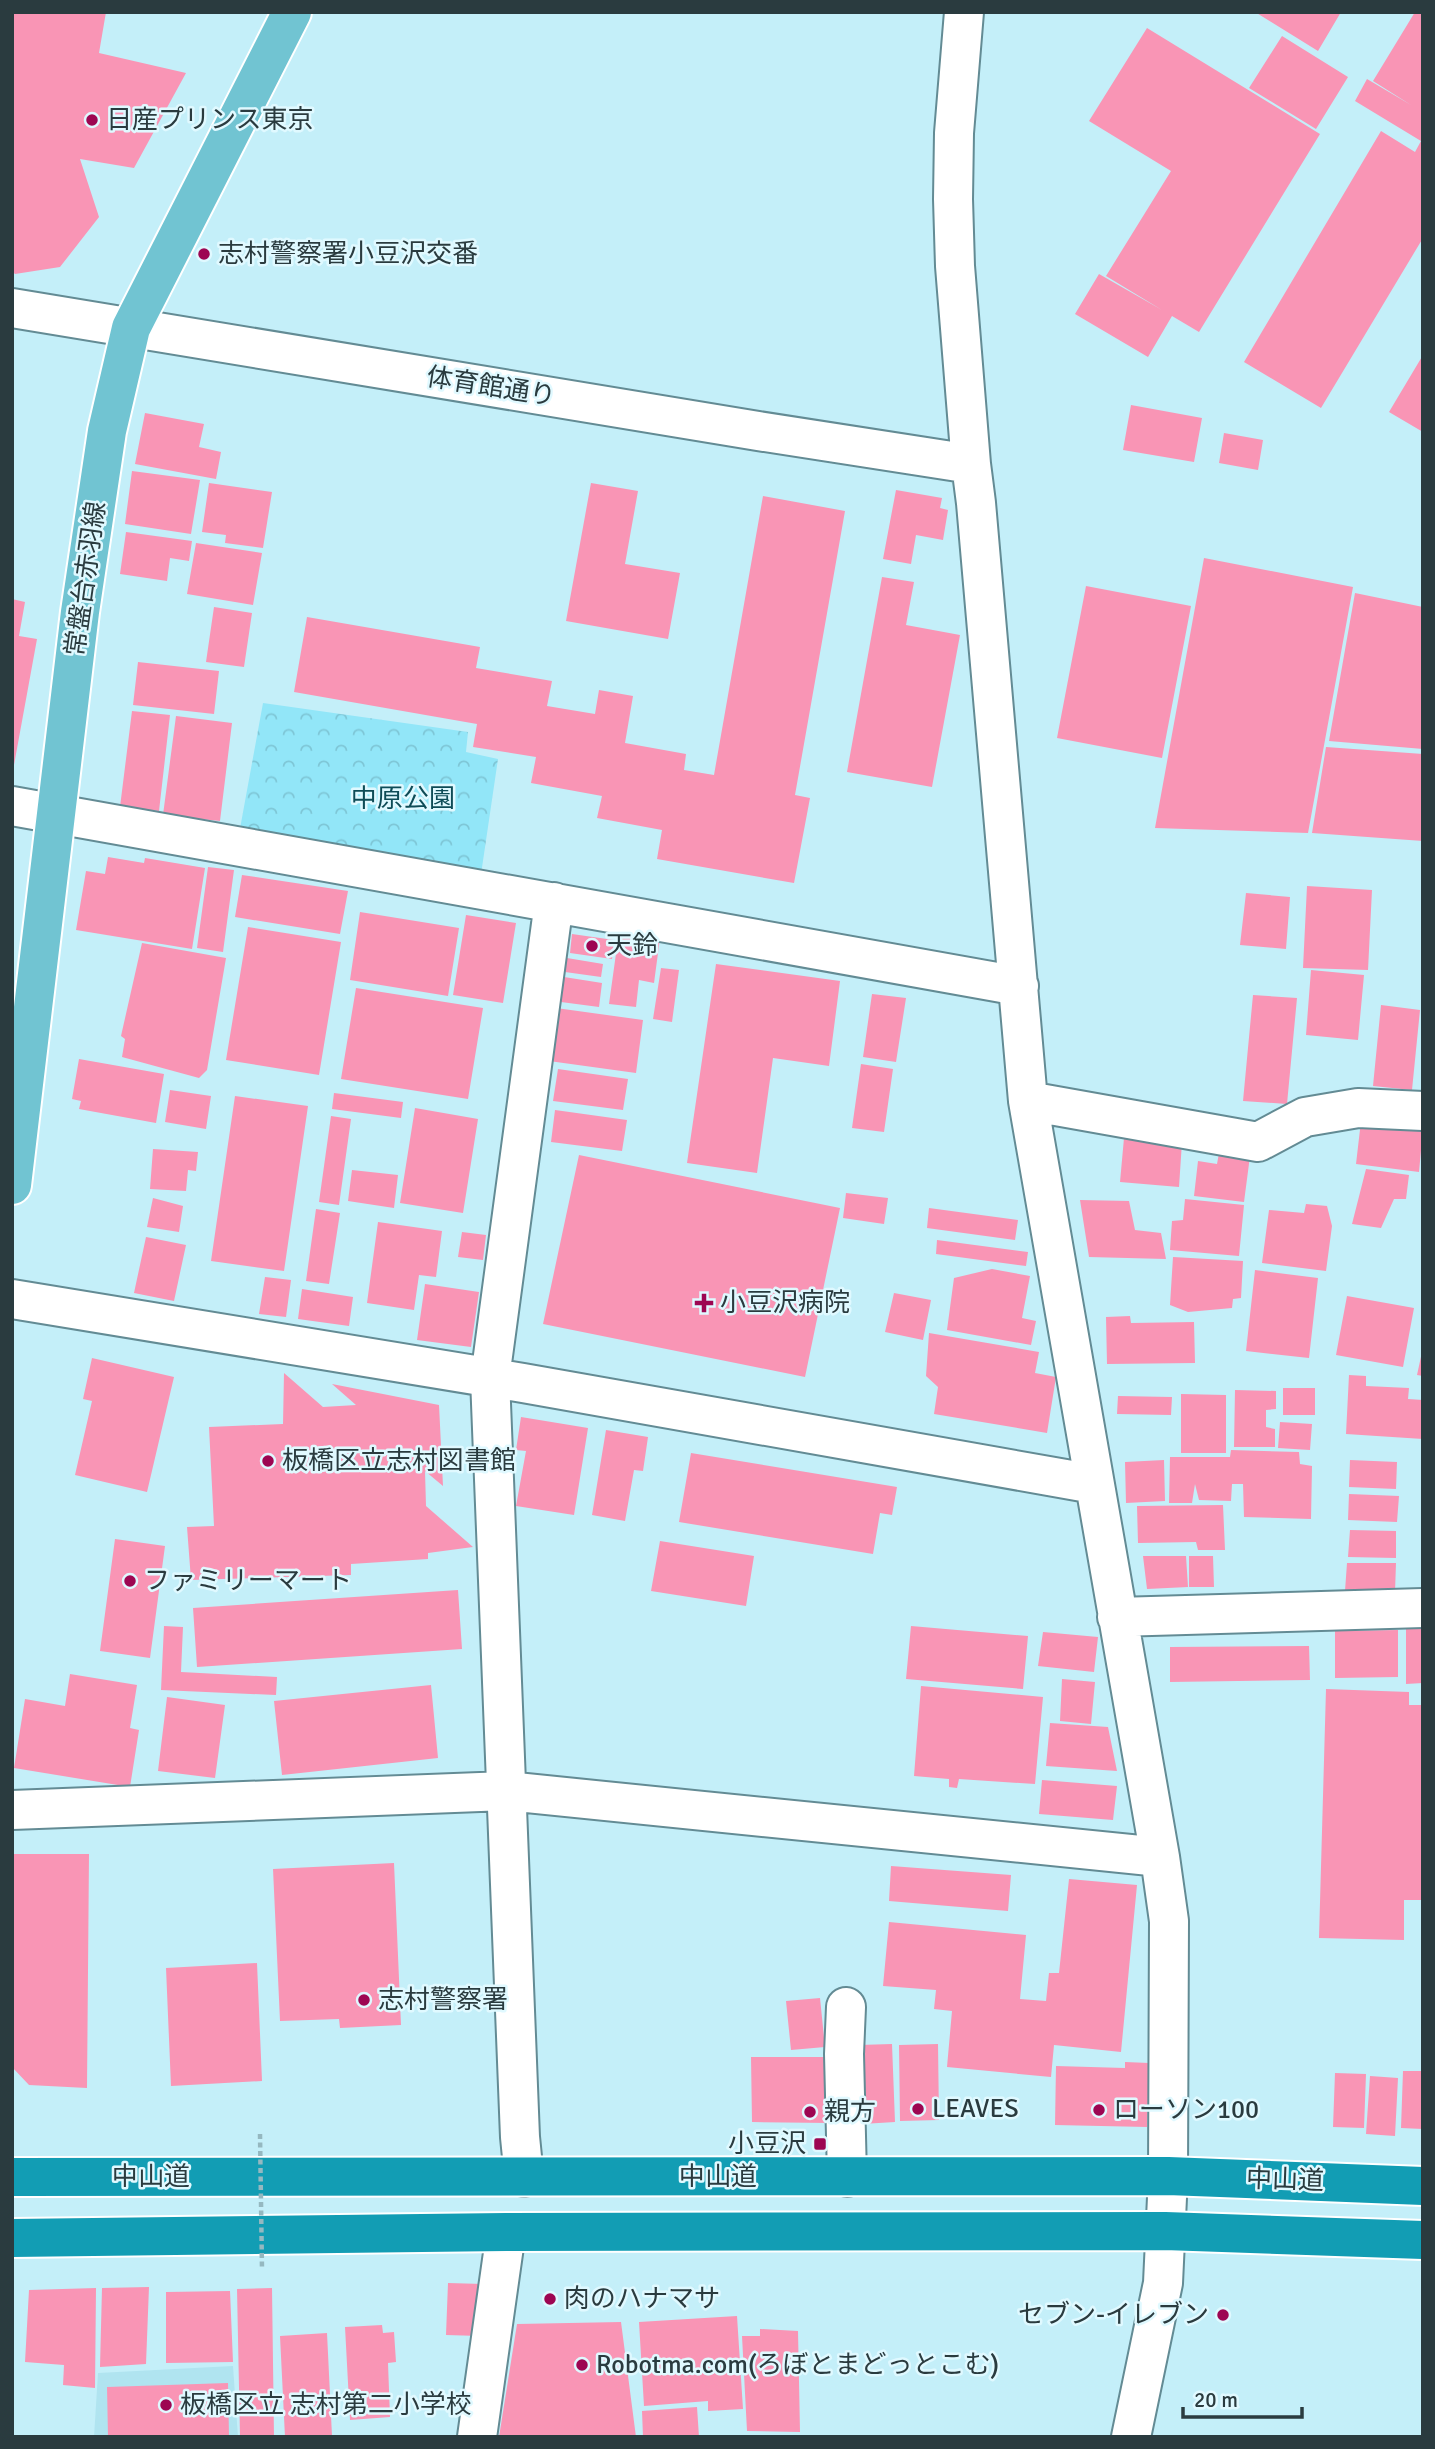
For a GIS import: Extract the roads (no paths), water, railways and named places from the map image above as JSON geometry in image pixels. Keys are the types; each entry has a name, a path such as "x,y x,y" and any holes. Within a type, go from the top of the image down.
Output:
{"highway":[{"name":"中山道","path":"12,2177 1168,2176 1423,2186"},
{"name":"中山道","path":"12,2238 506,2232 1165,2231 1423,2240"}],"main road":[{"name":"常盤台赤羽線","path":"12,1185 22,1025 57,812 80,612 107,430 131,328 292,12"}],"street":[{"path":"964,12 954,133 955,265 1028,1101 1169,1921 1168,2176 1163,2283 1130,2437"},
{"name":"体育館通り","path":"12,308 971,464"},
{"path":"12,806 1019,986"},
{"path":"524,2177 520,2137 490,1378 554,902"},
{"path":"1028,1101 1258,1142 1305,1117 1357,1108 1423,1111"},
{"path":"12,1299 490,1378 1094,1484"},
{"path":"1117,1617 1423,1608"},
{"path":"12,1810 506,1791 1160,1857"},
{"path":"846,2007 844,2054 847,2177"},
{"path":"477,2437 506,2232"}],"place":[{"name":"日産プリンス東京","path":"92,120"},
{"name":"志村警察署小豆沢交番","path":"204,254"},
{"name":"天鈴","path":"592,946"},
{"name":"小豆沢病院","path":"704,1303"},
{"name":"板橋区立志村図書館","path":"268,1461"},
{"name":"ファミリーマート","path":"130,1581"},
{"name":"志村警察署","path":"364,2000"},
{"name":"LEAVES","path":"918,2109"},
{"name":"ローソン100","path":"1099,2110"},
{"name":"親方","path":"810,2112"},
{"name":"小豆沢","path":"820,2144"},
{"name":"肉のハナマサ","path":"550,2299"},
{"name":"セブン-イレブン","path":"1223,2315"},
{"name":"Robotma.com(ろぼとまどっとこむ)","path":"582,2365"},
{"name":"板橋区立 志村第二小学校","path":"166,2405"}],"park label":[{"name":"中原公園","path":"403,799"}]}
